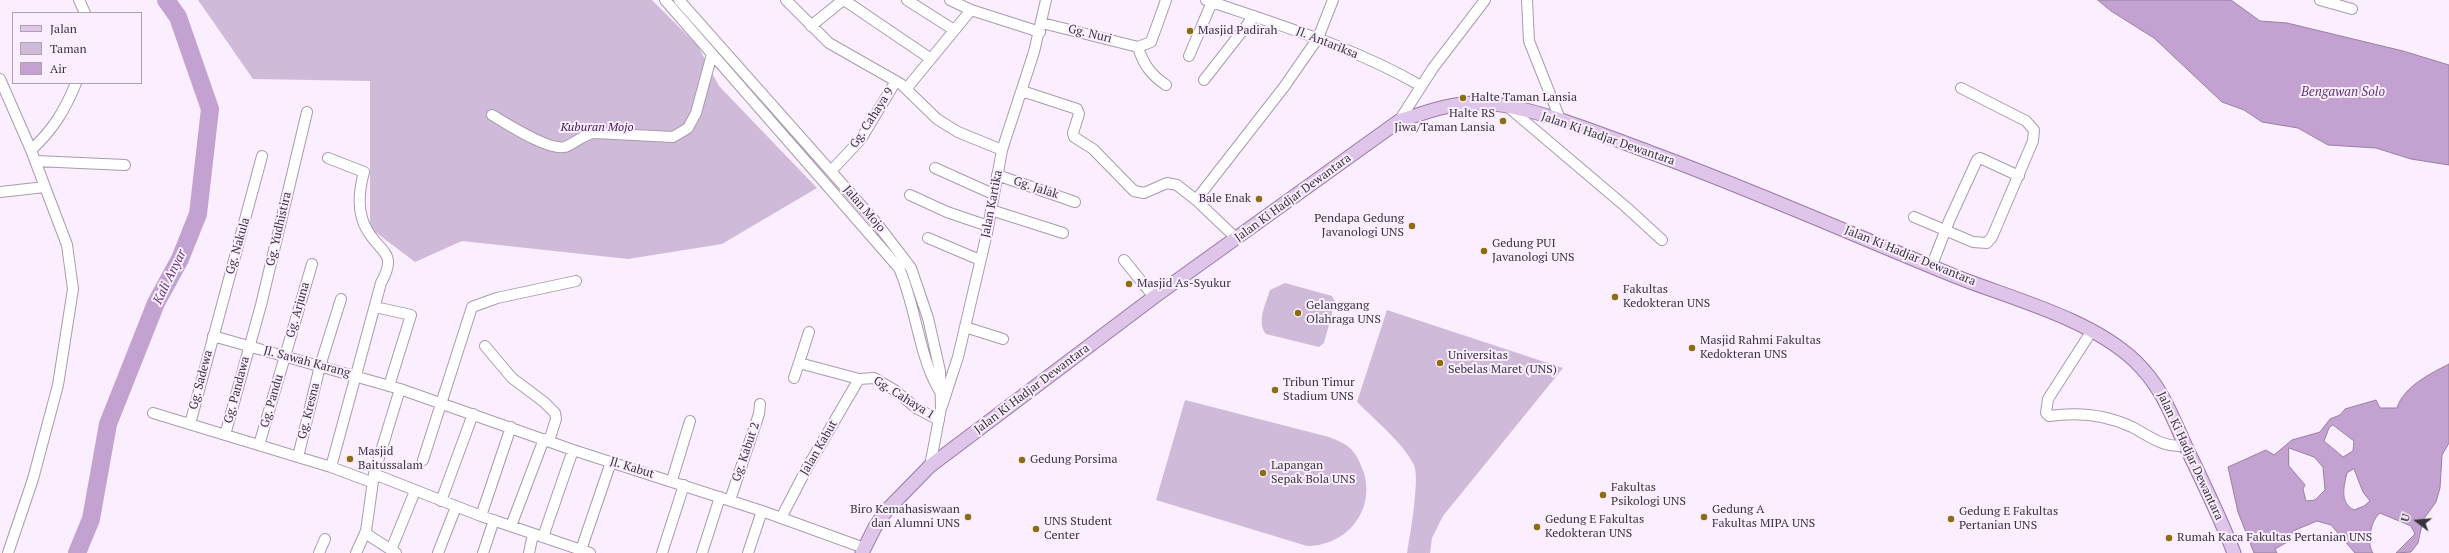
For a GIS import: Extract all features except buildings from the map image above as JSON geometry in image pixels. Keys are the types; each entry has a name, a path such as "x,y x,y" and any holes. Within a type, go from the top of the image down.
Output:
{"main road":[{"name":"Jalan Ki Hadjar Dewantara","path":"863,550 886,511 930,466 1154,297 1237,239 1399,121 1447,105 1485,103 1508,106 1560,120 1684,165 2044,309 2092,332 2122,350 2157,385 2202,477 2234,553"}],"street":[{"path":"79,0 85,12"},
{"path":"665,0 762,113 899,268 913,303 930,376 939,390"},
{"name":"Jalan Mojo","path":"679,0 898,248 912,268 928,318 940,371 939,390 941,408 930,466"},
{"path":"786,0 828,43 907,88 936,118 946,125 1002,150"},
{"path":"811,26 844,0 931,59"},
{"path":"907,0 954,30"},
{"name":"Gg. Nuri","path":"950,0 971,10 1041,28 1138,47"},
{"name":"Jalan Kartika","path":"941,408 958,357 988,226 1002,150 1041,28 1046,0"},
{"path":"1166,0 1151,42 1138,47 1141,58 1149,71 1166,85"},
{"path":"1196,200 1281,91 1318,38 1333,0"},
{"path":"1399,121 1421,86 1484,0"},
{"path":"1527,0 1528,41 1560,120"},
{"path":"2320,0 2352,10"},
{"path":"1189,56 1209,1"},
{"name":"Jl. Antariksa","path":"1209,1 1318,38 1387,67 1421,86"},
{"path":"907,88 971,10"},
{"path":"1204,80 1254,16"},
{"path":"492,115 523,135 560,147 568,145 587,134 595,133 673,137 688,128 696,113 712,54"},
{"path":"0,79 32,150 67,245 73,289 58,385 33,479 8,553"},
{"name":"Gg. Cahaya 9","path":"830,170 861,139 896,81"},
{"path":"32,150 52,129 75,84"},
{"path":"1914,217 1973,242 1987,243 2033,141 2034,130 2032,125 1961,88"},
{"path":"1022,91 1076,109 1080,114 1073,133 1074,137 1093,149 1135,192 1144,193 1169,182 1182,188 1237,239"},
{"path":"0,102 12,105"},
{"path":"762,113 771,105"},
{"path":"1508,106 1626,207 1662,240"},
{"name":"Gg. Yudhistira","path":"249,346 307,112"},
{"name":"Gg. Nakula","path":"213,336 262,156"},
{"path":"328,158 364,172 360,201 362,219 371,236 389,258 330,466"},
{"path":"1932,265 1944,231 1977,160 1980,158 1987,160 2018,176"},
{"path":"36,161 126,165"},
{"path":"935,168 993,194"},
{"name":"Gg. Jalak","path":"997,175 1075,202"},
{"path":"0,192 46,187"},
{"path":"910,195 947,212 988,226"},
{"path":"990,210 1063,233"},
{"path":"928,238 980,260"},
{"path":"1124,260 1154,297"},
{"name":"Gg. Arjuna","path":"285,356 312,264"},
{"path":"423,460 472,307 497,298 576,281"},
{"name":"Gg. Kresna","path":"298,456 320,366 341,299"},
{"path":"375,307 411,315 389,386"},
{"path":"965,327 1003,339"},
{"path":"794,378 809,332"},
{"path":"2092,332 2048,400 2046,413 2049,416 2079,414 2101,418 2131,427 2167,446 2186,446"},
{"name":"Jl. Sawah Karang","path":"213,336 356,375 400,389"},
{"name":"Gg. Sadewa","path":"190,424 213,336"},
{"name":"Gg. Pandawa","path":"225,435 249,346"},
{"path":"485,346 512,378 544,402 555,413 556,420 511,526"},
{"name":"Gg. Pandu","path":"259,445 285,356"},
{"name":"Gg. Cahaya 1","path":"799,363 859,379 870,377 882,382 911,404 939,420"},
{"name":"Jalan Kabut","path":"781,518 807,468 859,379"},
{"path":"356,553 365,533 372,478 400,389"},
{"name":"Jl. Kabut","path":"400,389 573,450 672,480 725,498 863,550"},
{"name":"Gg. Kabut 2","path":"702,553 759,414 760,404"},
{"path":"153,413 415,491 579,551 610,462"},
{"path":"442,501 473,414"},
{"path":"672,480 690,421"},
{"path":"481,516 511,427"},
{"path":"543,538 573,450"},
{"path":"662,553 684,485"},
{"path":"365,533 394,551 415,491"},
{"path":"438,553 456,507"},
{"path":"748,553 762,511"},
{"path":"483,553 494,520"},
{"path":"529,553 533,534"},
{"path":"319,553 325,539"}],"green space":[{"name":"Kuburan Mojo","path":"198,0 652,0 698,46 719,86 817,188 722,244 628,259 462,241 415,262 370,228 370,81 253,79"},
{"name":"Gelanggang Olahraga UNS","path":"1285,283 1332,296 1335,302 1324,343 1319,347 1266,334 1263,329 1262,319 1264,307 1270,290"},
{"path":"1387,310 1563,368 1443,516 1432,538 1430,553 1407,553 1416,482 1414,465 1410,457 1396,440 1357,402"},
{"name":"Lapangan Sepak Bola UNS","path":"1185,400 1329,437 1349,447 1360,463 1364,473 1366,487 1365,501 1361,513 1354,524 1345,533 1334,540 1307,546 1156,500"}],"water":[{"name":"Bengawan Solo","path":"2098,0 2231,0 2260,21 2287,23 2403,51 2449,65 2449,165 2411,159 2376,148 2328,145 2298,128 2262,122 2244,110 2222,102 2154,38 2111,11"},
{"path":"2449,364 2449,443 2442,455 2440,488 2436,502 2423,520 2418,543 2411,552 2396,553 2415,534 2411,526 2380,513 2374,521 2370,532 2370,544 2373,553 2355,553 2331,525 2317,521 2293,531 2289,541 2275,549 2277,553 2254,553 2238,512 2228,467 2266,450 2274,455 2292,440 2320,432 2330,419 2340,415 2345,409 2376,400 2380,408 2397,408 2405,393 2412,387","holes":["2333,425 2354,441 2353,451 2343,457 2324,441 2329,428","2289,448 2314,457 2323,467 2325,490 2315,500 2306,501 2303,489 2305,485 2289,466","2354,469 2363,492 2370,501 2364,506 2354,510 2349,507 2344,498 2347,473"]}],"waterway":[{"name":"Kali Anyar","path":"77,553 91,519 108,424 156,303 180,259 198,214 210,109 178,17 166,0"}],"place":[{"name":"Masjid Padirah","path":"1190,31"},
{"name":"Halte Taman Lansia","path":"1463,98"},
{"name":"Halte RS Jiwa/Taman Lansia","path":"1503,121"},
{"name":"Bale Enak","path":"1259,199"},
{"name":"Pendapa Gedung Javanologi UNS","path":"1412,226"},
{"name":"Gedung PUI Javanologi UNS","path":"1484,251"},
{"name":"Masjid As-Syukur","path":"1129,284"},
{"name":"Fakultas Kedokteran UNS","path":"1615,297"},
{"name":"Gelanggang Olahraga UNS","path":"1298,313"},
{"name":"Masjid Rahmi Fakultas Kedokteran UNS","path":"1692,348"},
{"name":"Universitas Sebelas Maret (UNS)","path":"1440,363"},
{"name":"Tribun Timur Stadium UNS","path":"1275,390"},
{"name":"Masjid Baitussalam","path":"350,459"},
{"name":"Gedung Porsima","path":"1022,460"},
{"name":"Lapangan Sepak Bola UNS","path":"1263,473"},
{"name":"Fakultas Psikologi UNS","path":"1603,495"},
{"name":"Biro Kemahasiswaan dan Alumni UNS","path":"968,517"},
{"name":"Gedung A Fakultas MIPA UNS","path":"1704,517"},
{"name":"Gedung E Fakultas Pertanian UNS","path":"1951,519"},
{"name":"Gedung E Fakultas Kedokteran UNS","path":"1537,527"},
{"name":"UNS Student Center","path":"1036,529"},
{"name":"Rumah Kaca Fakultas Pertanian UNS","path":"2169,538"}]}
